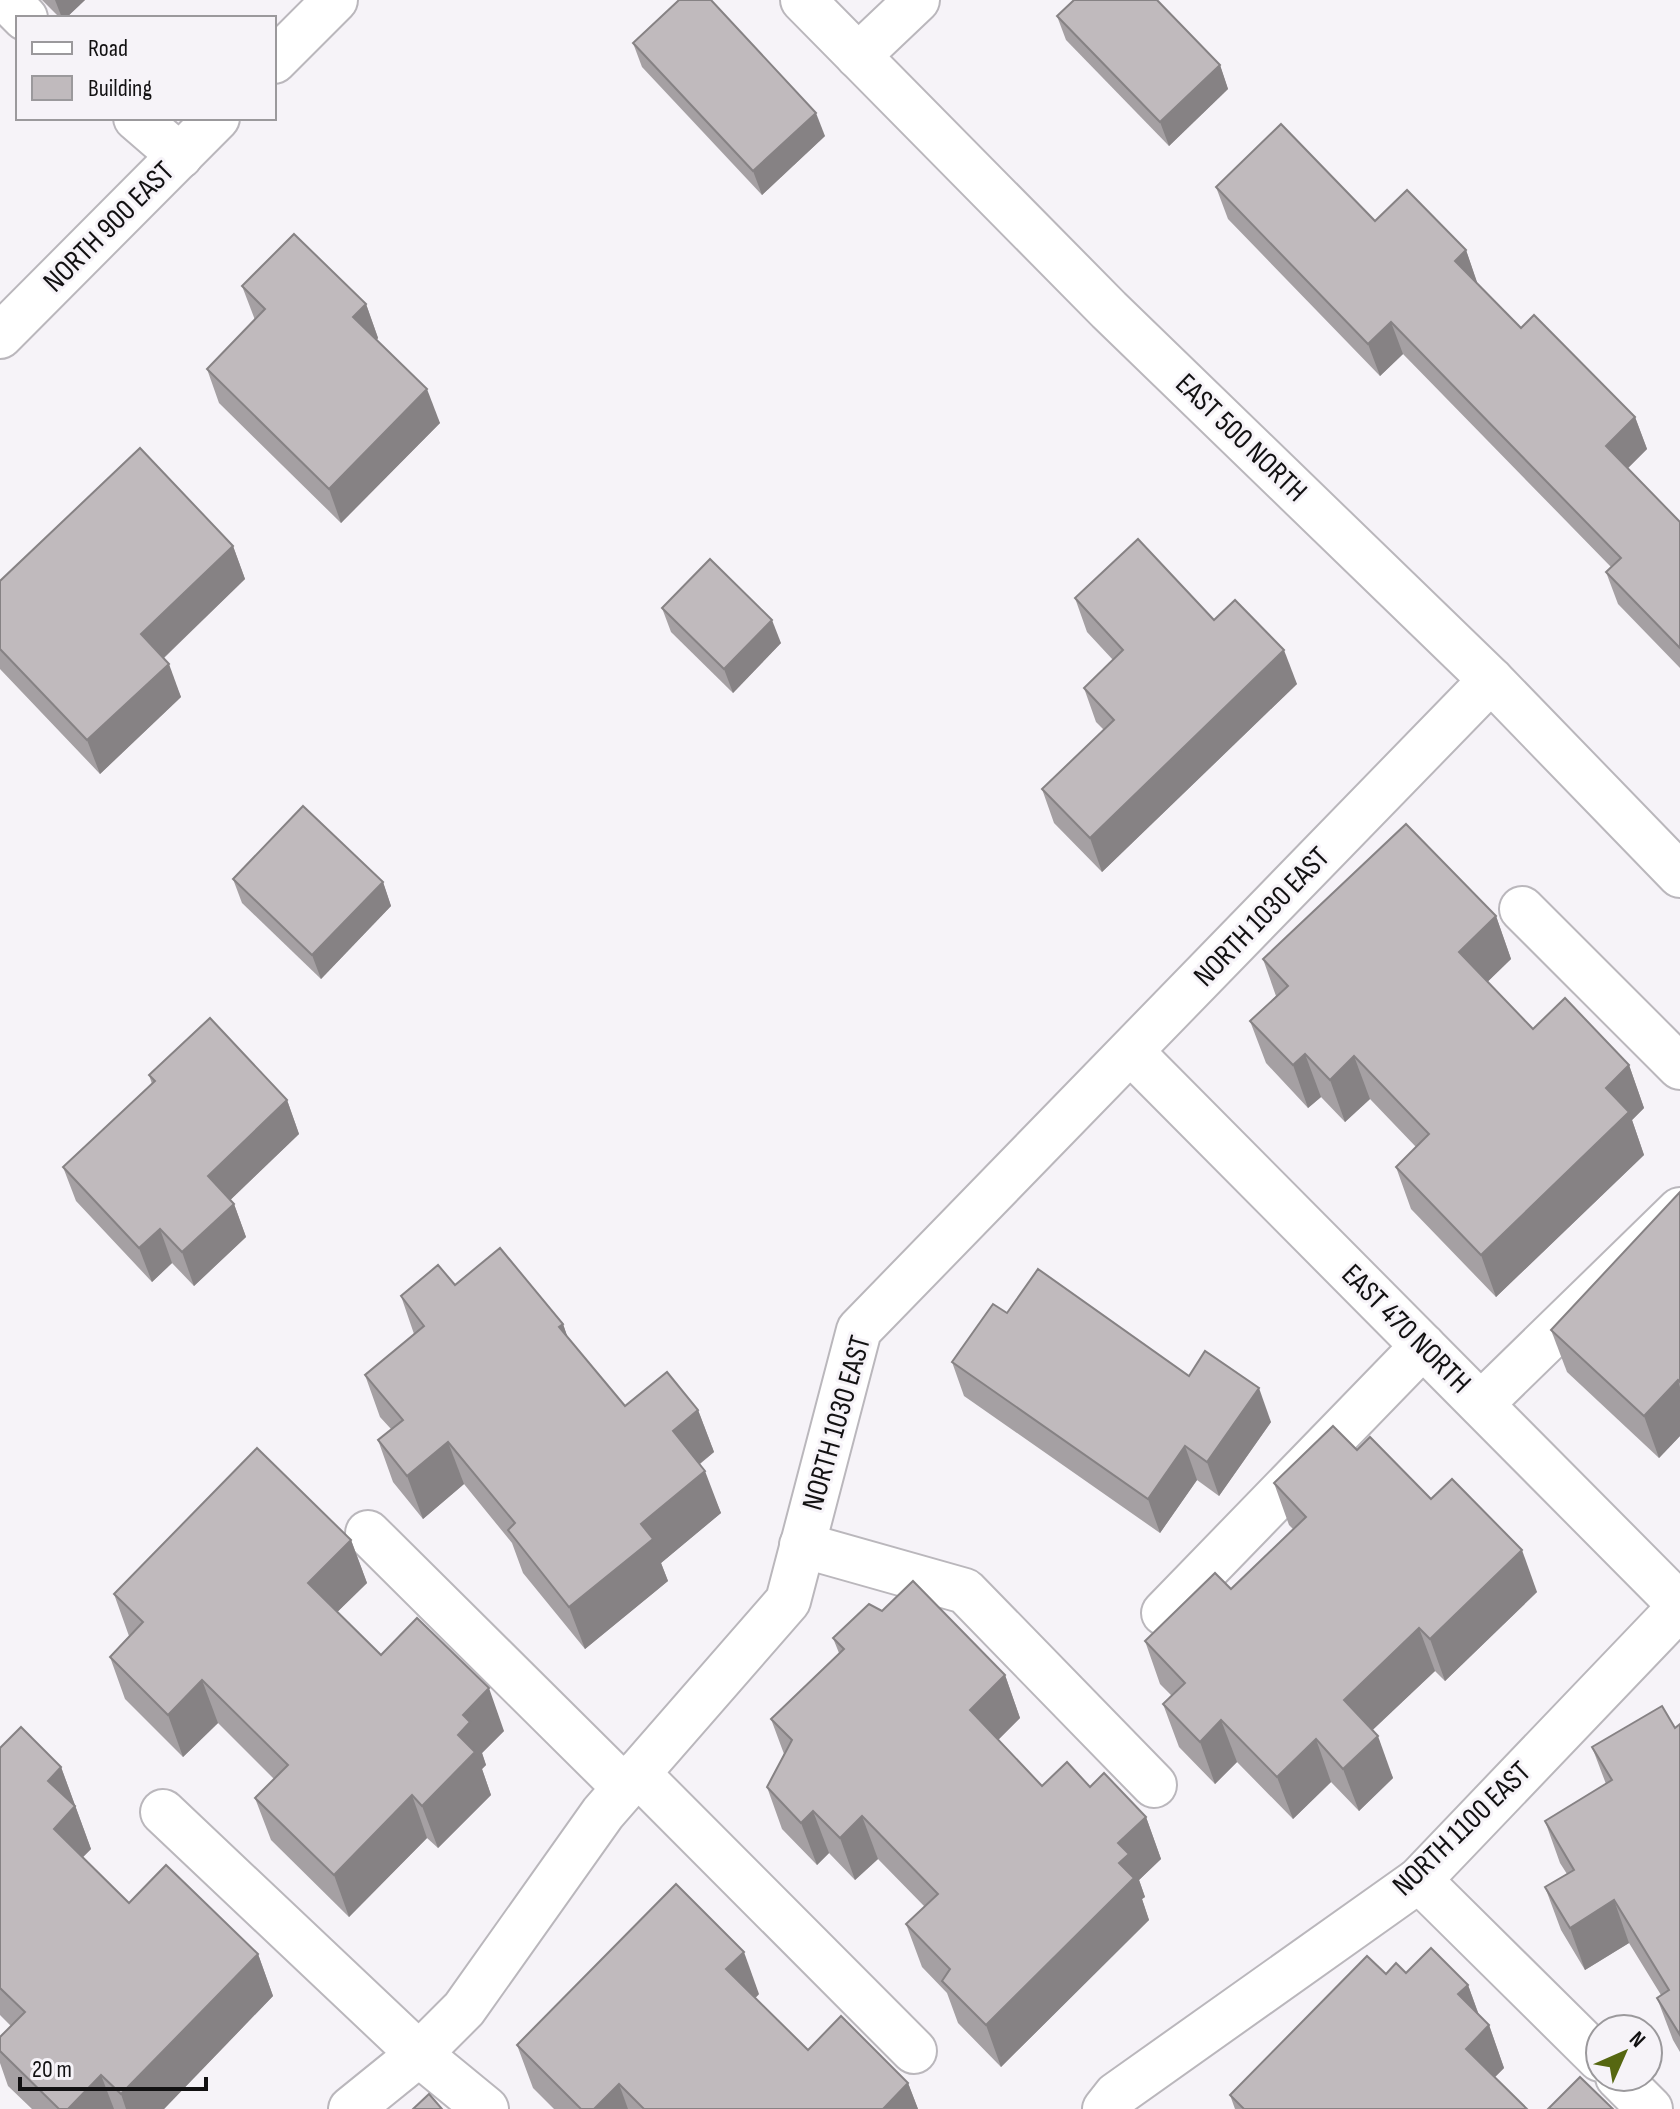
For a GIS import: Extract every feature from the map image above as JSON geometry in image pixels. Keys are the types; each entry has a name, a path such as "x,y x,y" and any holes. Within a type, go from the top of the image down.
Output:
{"street":[{"path":"7,0 23,16"},
{"path":"276,59 335,0"},
{"name":"EAST 500 NORTH","path":"803,0 1109,310 1491,680 1680,875"},
{"path":"858,56 917,0"},
{"path":"138,120 180,156"},
{"name":"NORTH 900 EAST","path":"0,336 215,120"},
{"name":"NORTH 1030 EAST","path":"351,2109 419,2054 464,2009 603,1813 788,1601 859,1330 1132,1053 1491,680"},
{"path":"1522,909 1680,1067"},
{"name":"EAST 470 NORTH","path":"1132,1053 1680,1606"},
{"path":"1481,1404 1680,1210"},
{"path":"1164,1613 1423,1346"},
{"path":"368,1533 914,2051"},
{"path":"802,1545 965,1591 1154,1785"},
{"name":"NORTH 1100 EAST","path":"1117,2104 1419,1880 1680,1606"},
{"path":"163,1812 419,2054 486,2109"},
{"path":"1419,1880 1584,2043"},
{"path":"1634,2093 1650,2109"}],"building":[{"path":"679,0 711,0 816,113 753,171 633,43"},
{"path":"1074,0 1157,0 1220,65 1160,122 1057,16"},
{"path":"1281,124 1375,221 1407,190 1466,250 1455,261 1521,328 1534,315 1635,417 1606,446 1680,522 1680,648 1606,572 1621,558 1391,322 1368,344 1216,187"},
{"path":"294,234 366,304 353,317 427,389 329,489 207,369 265,309 242,286"},
{"path":"140,448 233,546 141,634 169,664 87,740 0,649 0,581"},
{"path":"1138,539 1214,620 1235,600 1284,650 1090,838 1042,789 1114,720 1084,688 1123,650 1075,598"},
{"path":"710,559 772,620 724,669 662,608"},
{"path":"303,806 383,882 312,955 233,879"},
{"path":"1406,824 1496,916 1459,952 1533,1029 1565,998 1629,1065 1606,1088 1629,1112 1481,1255 1396,1167 1429,1134 1354,1056 1330,1080 1305,1054 1293,1065 1250,1021 1288,986 1263,959"},
{"path":"210,1018 287,1100 208,1176 234,1204 182,1252 160,1229 139,1248 63,1167 155,1081 149,1075"},
{"path":"1680,1192 1680,1382 1678,1380 1644,1416 1551,1330"},
{"path":"500,1248 563,1324 559,1327 625,1406 667,1372 698,1410 673,1431 705,1471 641,1524 653,1539 569,1607 508,1530 515,1523 448,1442 407,1476 378,1440 403,1420 365,1375 424,1326 401,1296 438,1265 455,1285"},
{"path":"1038,1269 1189,1376 1205,1351 1259,1388 1207,1462 1185,1446 1148,1499 952,1362 993,1304 1007,1313"},
{"path":"1333,1426 1357,1450 1370,1437 1431,1499 1452,1479 1522,1550 1430,1639 1419,1628 1344,1700 1378,1736 1343,1769 1316,1739 1277,1777 1221,1720 1200,1742 1163,1704 1185,1683 1145,1641 1215,1573 1231,1589 1306,1517 1274,1483"},
{"path":"257,1448 351,1540 308,1583 381,1655 417,1618 489,1688 463,1715 470,1722 458,1735 475,1752 422,1806 412,1795 334,1875 255,1798 288,1765 202,1680 168,1715 110,1657 143,1622 114,1594"},
{"path":"913,1581 1005,1675 970,1710 1042,1786 1067,1762 1090,1787 1104,1773 1146,1817 1118,1843 1129,1854 1119,1863 1134,1878 986,2025 942,1981 950,1969 906,1924 938,1894 862,1816 840,1838 813,1811 801,1823 767,1787 792,1740 771,1719 844,1649 833,1638 869,1604 882,1611"},
{"path":"1662,1706 1675,1728 1680,1724 1680,2035 1657,1998 1669,1990 1614,1900 1570,1928 1545,1887 1574,1870 1545,1821 1612,1780 1592,1747"},
{"path":"21,1727 61,1767 48,1781 75,1806 54,1829 129,1903 166,1865 258,1954 121,2094 101,2075 68,2109 59,2109 0,2051 0,2037 25,2012 0,1988 0,1748"},
{"path":"676,1884 744,1952 726,1969 808,2050 841,2016 908,2083 883,2109 644,2109 619,2084 594,2109 581,2109 517,2045"},
{"path":"1431,1948 1468,1985 1458,1994 1489,2025 1466,2049 1527,2109 1244,2109 1230,2095 1367,1956 1386,1974 1396,1963 1406,1973"},
{"path":"1580,2077 1584,2081 1584,2093 1596,2093 1613,2109 1548,2109"},
{"path":"429,2094 442,2109 413,2109"}]}
